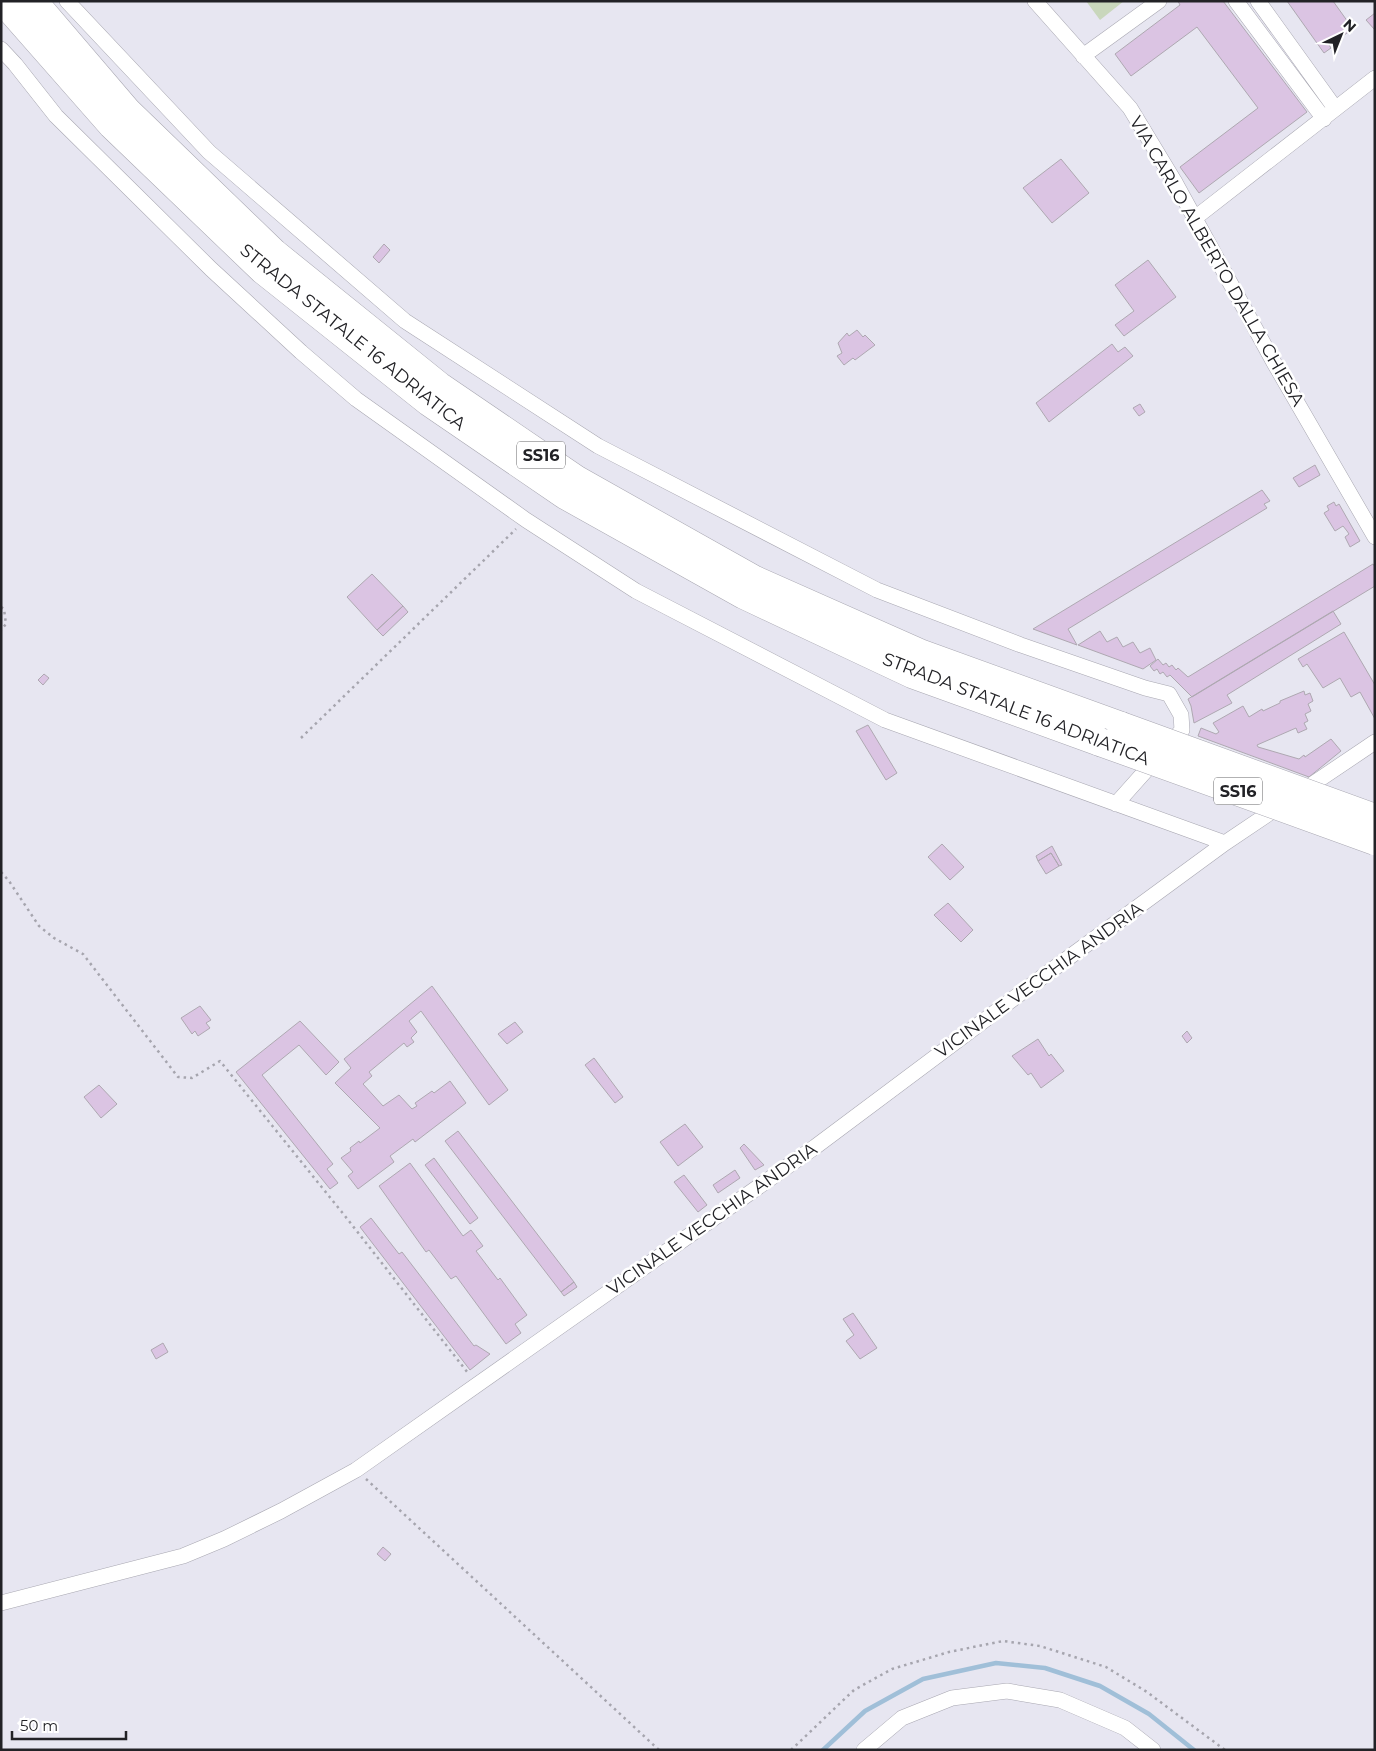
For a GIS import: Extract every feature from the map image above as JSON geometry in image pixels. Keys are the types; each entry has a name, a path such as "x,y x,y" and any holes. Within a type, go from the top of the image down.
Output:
{"highway":[{"name":"STRADA STATALE 16 ADRIATICA","path":"14,7 127,111 274,253 439,386 577,480 753,579 922,654 1111,734 1375,841"},
{"name":"STRADA STATALE 16 ADRIATICA","path":"1111,734 1375,818"}],"street":[{"path":"67,1 209,152 405,321 598,446 877,590 1021,645 1145,688 1169,694 1181,715 1182,730 1116,804"},
{"name":"VIA CARLO ALBERTO DALLA CHIESA","path":"1035,1 1130,108 1176,184 1274,362 1375,537"},
{"path":"1083,56 1159,1"},
{"path":"1236,1 1324,119"},
{"path":"1258,1 1335,108"},
{"path":"1,49 56,116 211,269 301,352 356,399 526,520 636,591 884,720 1226,843"},
{"path":"1195,218 1375,78"},
{"name":"VICINALE VECCHIA ANDRIA","path":"1,1603 183,1556 224,1539 281,1511 356,1470 815,1147 1226,843 1375,742"},
{"path":"864,1750 902,1718 952,1698 1007,1691 1060,1700 1125,1728 1153,1750"}],"path":[{"path":"300,738 526,520"},
{"path":"1,607 4,609 6,624 1,630"},
{"path":"1,872 39,926 54,938 83,954 178,1077 192,1078 220,1061 477,1384"},
{"path":"356,1470 659,1750"}],"green space":[{"path":"1086,1 1124,1 1100,20"}],"building":[{"path":"1178,1 1223,1 1307,112 1199,193 1180,167 1258,108 1197,27 1131,76 1115,54 1180,5"},
{"path":"1287,1 1333,1 1353,29 1329,45 1331,48 1324,53"},
{"path":"1375,13 1375,30 1366,20"},
{"path":"1061,159 1089,193 1052,223 1023,188"},
{"path":"384,244 390,250 379,263 373,257"},
{"path":"1148,260 1176,297 1124,336 1115,325 1134,311 1115,285"},
{"path":"857,330 863,337 865,335 875,345 855,360 853,358 844,365 837,356 842,353 838,343 847,333 849,336"},
{"path":"1112,344 1118,352 1125,347 1133,356 1049,422 1036,403"},
{"path":"1140,404 1145,412 1139,416 1133,408"},
{"path":"1315,465 1320,475 1299,487 1293,478"},
{"path":"1262,490 1270,501 1264,504 1267,508 1068,629 1077,645 1033,629"},
{"path":"1334,502 1336,506 1339,504 1360,541 1350,547 1345,537 1349,534 1347,531 1343,526 1335,531 1324,513 1329,510 1327,506"},
{"path":"1373,564 1375,567 1375,586 1192,697 1170,675 1167,677 1163,672 1160,674 1157,669 1154,671 1150,666 1158,659 1163,665 1166,663 1169,667 1172,665 1176,670 1178,668 1188,677"},
{"path":"372,574 403,606 377,630 347,597"},
{"path":"403,606 408,612 383,636 377,630"},
{"path":"1333,611 1341,624 1227,695 1232,703 1194,723 1188,699"},
{"path":"1100,631 1107,642 1117,637 1123,647 1133,642 1140,653 1150,648 1156,660 1143,669 1078,645"},
{"path":"1344,632 1375,685 1375,719 1360,692 1351,697 1340,678 1323,688 1307,664 1303,667 1298,659"},
{"path":"44,674 49,678 43,685 38,680"},
{"path":"1304,691 1305,695 1310,693 1313,701 1308,704 1311,711 1305,714 1308,721 1304,723 1307,729 1298,733 1296,728 1257,745 1258,747 1299,759 1331,739 1341,751 1309,777 1198,736 1201,728 1216,734 1219,732 1213,723 1243,706 1249,717 1262,709 1263,711 1280,703 1280,701"},
{"path":"868,725 897,773 886,780 856,731"},
{"path":"942,844 964,867 950,880 928,857"},
{"path":"1052,846 1062,865 1059,866 1051,853 1038,861 1036,856"},
{"path":"1051,853 1059,866 1046,874 1038,861"},
{"path":"948,903 973,930 961,942 934,915"},
{"path":"432,986 508,1090 489,1105 421,1011 409,1021 417,1032 411,1038 414,1042 407,1047 404,1043 369,1072 372,1076 363,1084 383,1106 399,1095 412,1109 417,1106 415,1103 432,1091 434,1093 450,1081 466,1103 415,1142 413,1139 390,1156 394,1162 358,1189 348,1176 353,1172 341,1158 351,1151 350,1148 359,1141 360,1143 380,1128 335,1083 351,1068 344,1059"},
{"path":"200,1006 211,1020 206,1023 210,1028 198,1036 195,1031 192,1034 181,1018"},
{"path":"300,1021 339,1062 326,1075 299,1045 262,1075 333,1164 327,1169 338,1183 330,1189 236,1072"},
{"path":"515,1022 523,1032 507,1044 498,1034"},
{"path":"1187,1031 1192,1038 1187,1043 1182,1036"},
{"path":"1038,1039 1049,1056 1051,1054 1064,1071 1041,1088 1031,1073 1028,1075 1012,1056"},
{"path":"594,1058 623,1097 615,1103 585,1065"},
{"path":"99,1085 117,1104 101,1118 84,1097"},
{"path":"685,1124 703,1147 678,1166 660,1142"},
{"path":"458,1131 574,1282 561,1292 445,1141"},
{"path":"744,1144 764,1165 755,1170 740,1148"},
{"path":"434,1158 478,1218 470,1224 425,1165"},
{"path":"410,1163 463,1236 471,1230 483,1246 476,1251 498,1280 500,1278 527,1315 515,1324 521,1333 506,1344 456,1276 451,1279 429,1250 426,1252 379,1186"},
{"path":"735,1170 740,1178 718,1193 713,1185"},
{"path":"684,1175 707,1205 698,1212 674,1182"},
{"path":"371,1218 399,1254 402,1252 474,1346 476,1345 490,1354 470,1370 360,1227"},
{"path":"574,1282 577,1287 564,1296 561,1292"},
{"path":"853,1313 877,1348 860,1359 846,1341 854,1335 843,1319"},
{"path":"163,1343 168,1352 156,1359 151,1350"},
{"path":"383,1547 391,1554 385,1561 377,1554"}],"waterway":[{"path":"823,1750 865,1711 923,1679 996,1663 1045,1668 1100,1686 1149,1714 1194,1750"}]}
